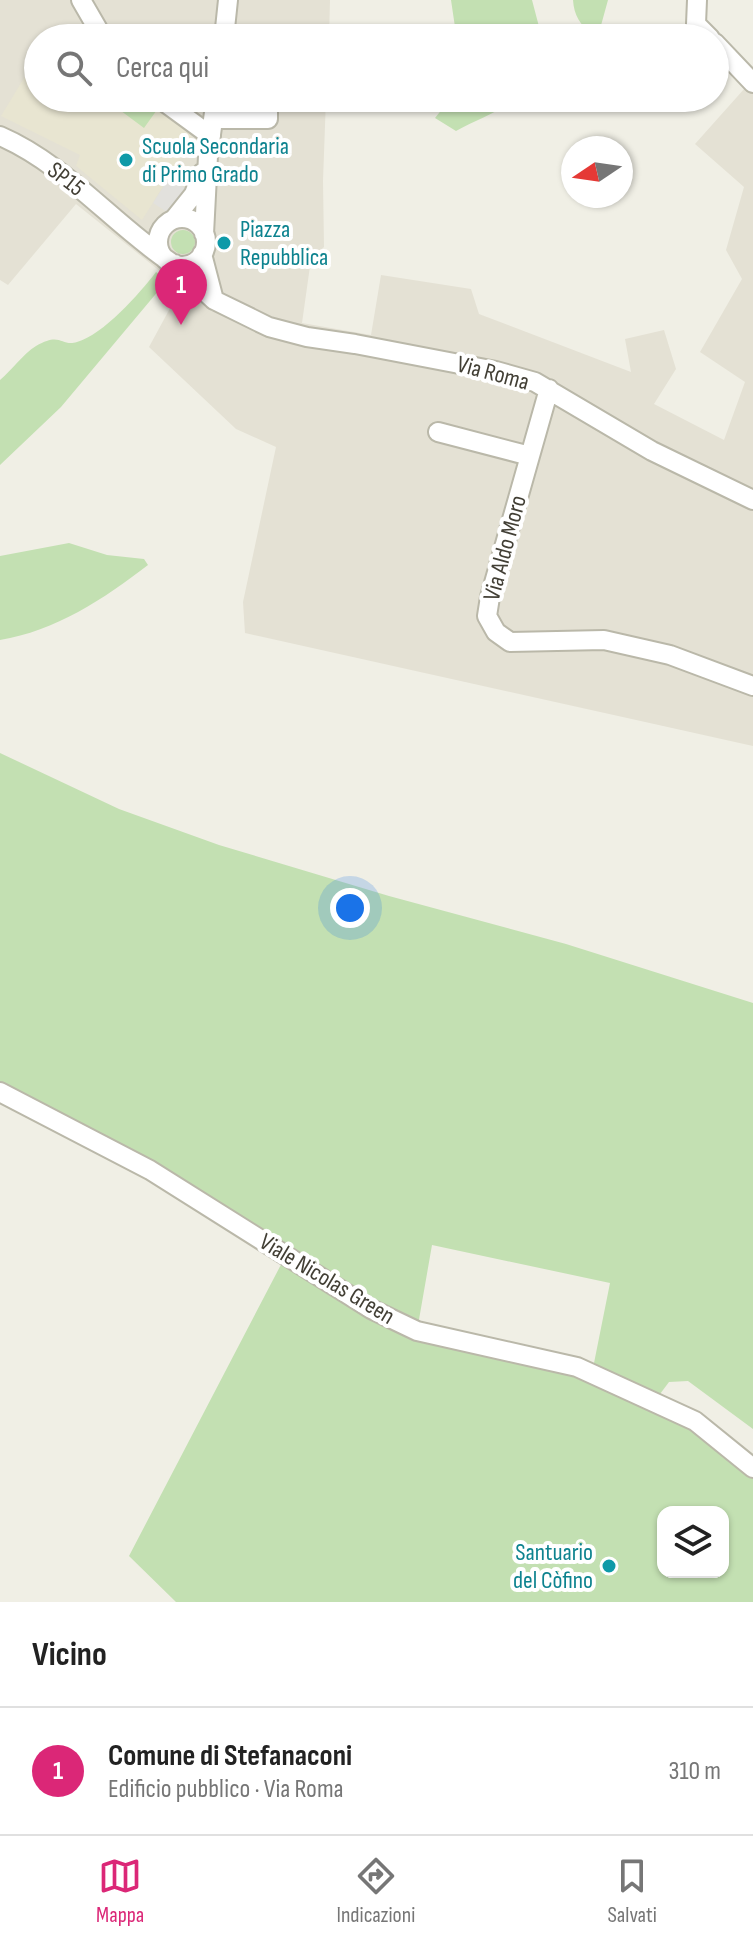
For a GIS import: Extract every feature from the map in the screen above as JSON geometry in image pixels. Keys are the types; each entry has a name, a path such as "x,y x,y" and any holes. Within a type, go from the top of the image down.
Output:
{"street":[{"path":"81,0 95,24"},
{"path":"225,24 228,0"},
{"path":"696,24 697,0"},
{"path":"729,58 753,83"},
{"path":"184,112 212,128 268,119 268,112"},
{"path":"208,156 194,194 159,235 163,255 173,263 193,263 206,244 208,156 214,112"},
{"name":"SP15","path":"0,136 44,161 151,249 173,263"},
{"path":"128,229 181,218 195,222 204,234"},
{"path":"202,254 214,300"},
{"name":"Via Roma","path":"173,263 214,300 269,327 307,337 496,371 535,382 652,451 753,500"},
{"name":"Via Aldo Moro","path":"549,389 490,597 487,616 496,632 510,642 604,640 670,655 753,686"},
{"path":"438,432 530,456"},
{"name":"Viale Nicolas Green","path":"0,1092 150,1170 371,1309 417,1331 577,1367 695,1421 753,1468"}],"shaded area":[{"path":"0,0 330,0 329,24 24,24 24,112 325,112 324,247 311,259 302,323 371,335 381,275 471,289 479,314 631,372 625,339 664,330 676,369 654,404 724,440 745,382 700,352 742,279 726,250 744,187 695,144 724,112 729,112 729,106 753,79 753,746 245,633 243,602 276,447 236,429 149,347 181,288 76,204 8,285 0,280"},
{"path":"24,78 24,112 165,112 186,128 193,139 142,220 76,166 80,155 1,116"},
{"path":"169,178 188,190 170,214 153,203"}],"green space":[{"path":"451,0 532,0 538,24 455,24"},
{"path":"573,0 608,0 601,24 582,24 576,15"},
{"path":"122,112 155,112 144,128"},
{"path":"440,112 494,112 456,131 435,118"},
{"path":"183,230 192,233 195,242 192,251 183,254 174,251 171,242 174,233"},
{"path":"156,272 164,278 167,275 170,277 61,407 0,465 0,380 27,353 44,342 56,339 67,343 77,342 98,331 131,302"},
{"path":"69,543 107,555 144,559 148,565 78,612 40,629 0,640 0,556"},
{"path":"0,753 119,809 219,845 389,896 566,944 753,1003 753,1429 688,1381 669,1382 654,1402 753,1466 753,1602 176,1602 129,1556 286,1255 0,1092","holes":["432,1245 610,1283 592,1373 417,1331"]}],"place":[{"name":"Scuola Secondaria di Primo Grado","path":"126,160"},
{"name":"Piazza Repubblica","path":"224,243"},
{"name":"Comune di Stefanaconi","path":"181,325"},
{"name":"Santuario del Còfino","path":"609,1566"}]}
